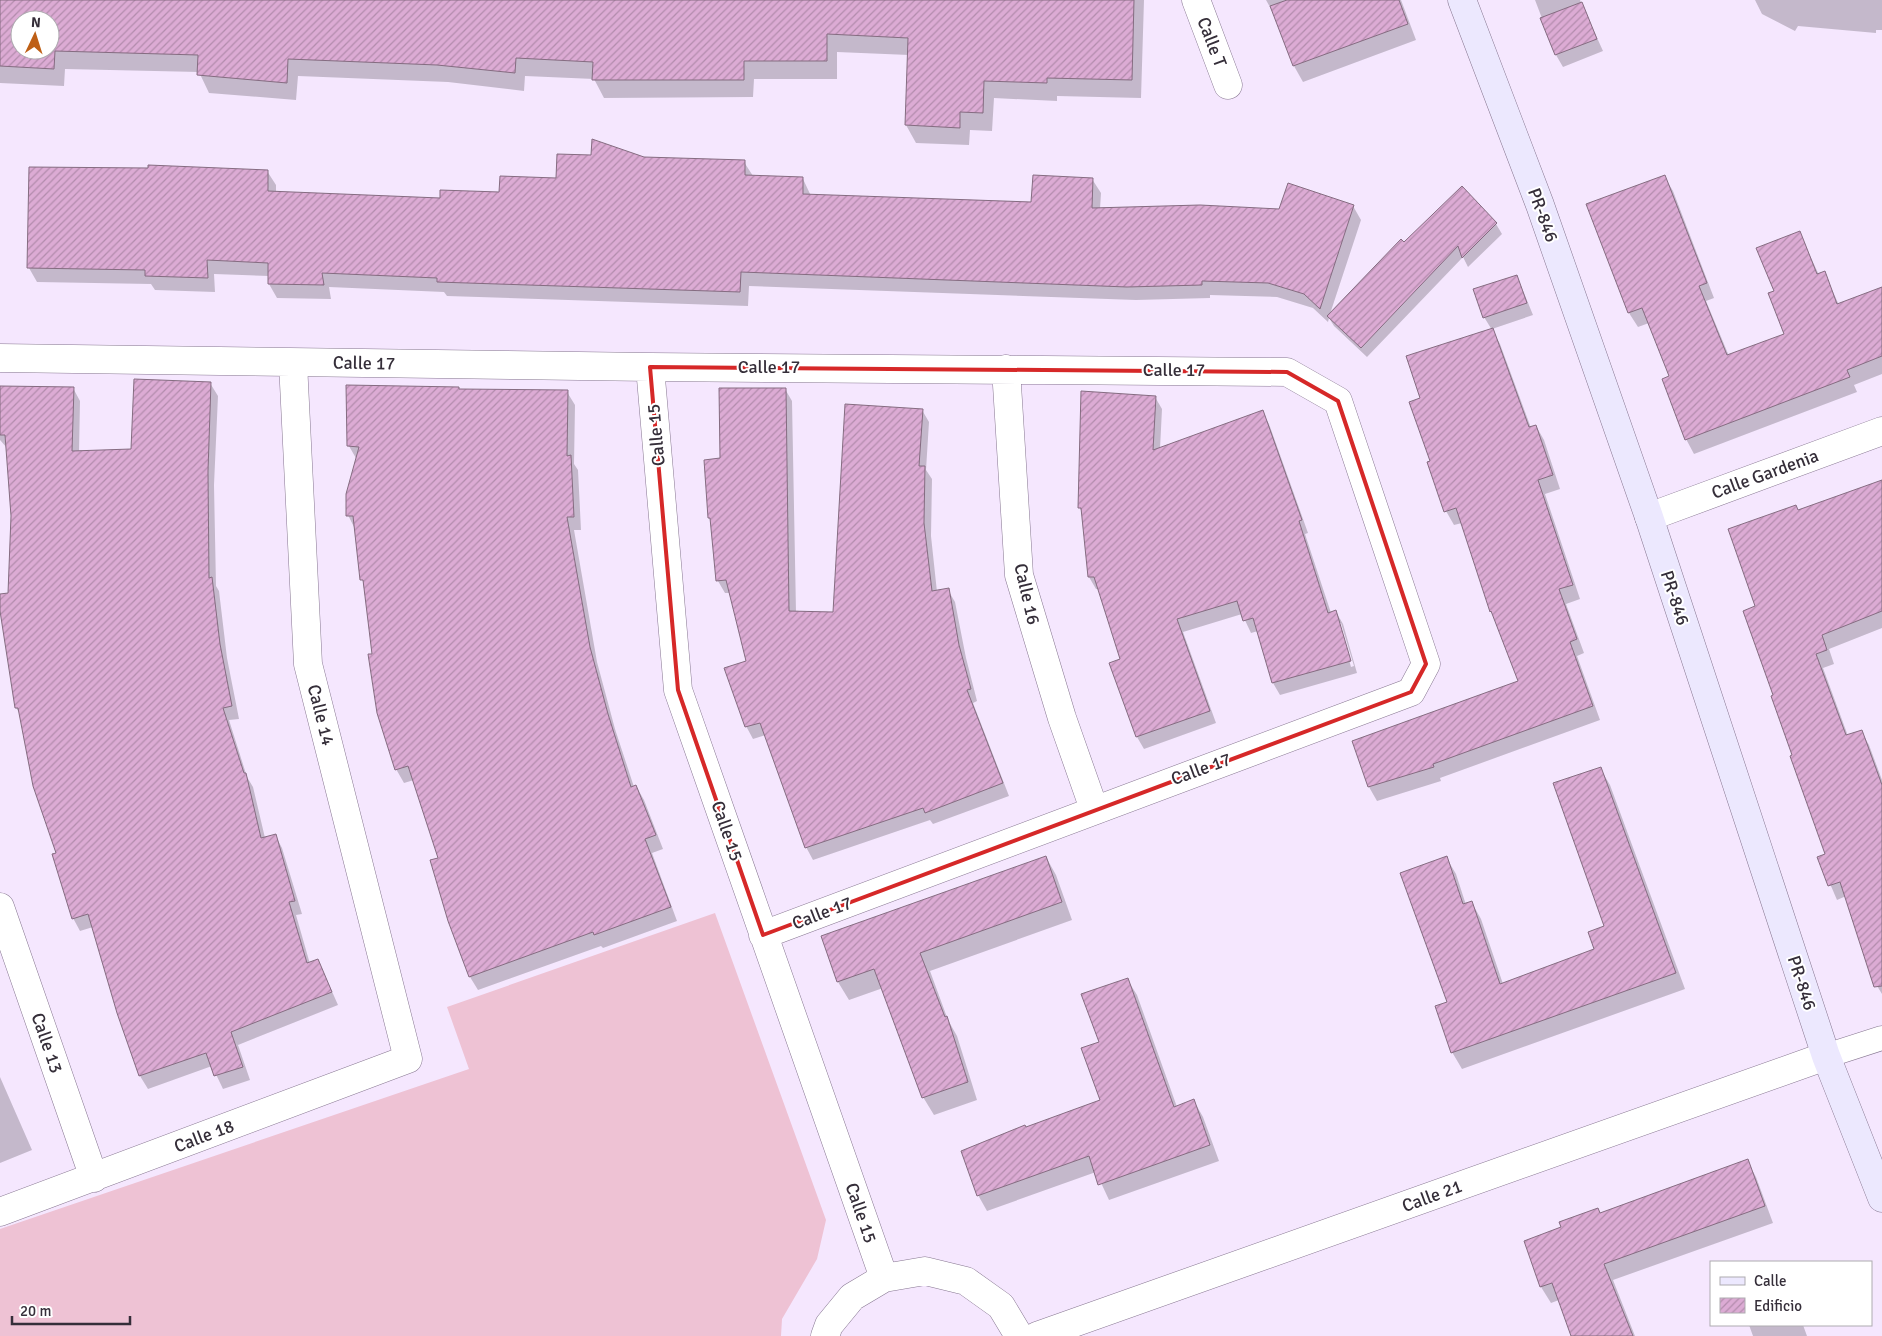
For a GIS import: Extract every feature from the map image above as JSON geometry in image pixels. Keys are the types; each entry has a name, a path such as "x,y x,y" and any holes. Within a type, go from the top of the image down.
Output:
{"street":[{"name":"Calle T","path":"1196,0 1228,85"},
{"name":"PR-846","path":"1462,0 1540,205 1649,517 1826,1056 1882,1198"},
{"name":"Calle 17","path":"0,358 650,367 1287,372 1338,401 1426,664 1411,692 1094,809 763,935"},
{"name":"Calle 14","path":"293,363 308,664 408,1059"},
{"name":"Calle 15","path":"650,367 678,690 884,1278"},
{"name":"Calle 16","path":"1006,369 1019,575 1062,718 1094,809"},
{"name":"Calle Gardenia","path":"1649,517 1882,431"},
{"name":"Calle 13","path":"0,907 94,1178"},
{"name":"Calle 21","path":"1037,1336 1826,1056"},
{"name":"Calle 18","path":"0,1212 408,1059"},
{"path":"825,1336 829,1324 852,1297 884,1278 926,1272 966,1281 1001,1306 1019,1336"}],"lane":[{"path":"1826,1056 1882,1038"}],"highlighted area":[{"path":"650,367 1287,372 1338,401 1426,664 1411,692 763,935 678,690"}],"shaded area":[{"path":"715,913 826,1220 817,1259 782,1319 781,1336 0,1336 0,1229 469,1069 447,1007"}],"building":[{"path":"0,0 1134,0 1132,80 1047,78 1047,83 984,81 983,113 960,112 960,128 905,125 908,38 827,34 827,61 744,61 744,80 592,80 593,62 516,58 515,73 437,65 288,59 287,83 197,75 198,55 60,51 60,10 10,10 10,60 54,60 54,69 0,66"},
{"path":"1287,0 1399,0 1408,24 1293,66 1270,6"},
{"path":"1582,2 1597,39 1555,55 1540,18"},
{"path":"592,139 644,157 745,160 745,175 803,177 803,194 1031,202 1033,175 1093,178 1092,208 1200,205 1279,209 1288,183 1354,205 1320,309 1304,294 1268,283 1202,281 1202,285 1127,287 741,272 740,292 437,282 437,278 322,273 324,285 268,284 268,263 207,260 208,278 145,276 145,270 27,268 29,167 148,168 148,165 268,170 268,191 440,198 440,190 499,192 500,176 556,178 557,154 591,155"},
{"path":"1665,175 1707,283 1699,286 1727,355 1784,334 1768,293 1774,291 1756,248 1800,231 1817,274 1825,271 1837,304 1882,287 1882,356 1847,370 1850,377 1685,440 1662,379 1669,376 1642,308 1628,313 1586,204"},
{"path":"1462,186 1497,223 1462,258 1458,246 1361,348 1327,316 1401,239 1404,242"},
{"path":"1517,275 1527,303 1483,318 1473,289"},
{"path":"1493,328 1529,427 1536,425 1553,475 1538,480 1573,585 1559,589 1577,639 1570,642 1593,706 1433,764 1434,767 1368,787 1352,741 1518,681 1490,612 1456,508 1444,512 1427,462 1430,461 1409,402 1420,398 1406,356"},
{"path":"134,379 211,382 208,471 209,578 212,577 220,644 232,706 223,708 244,773 246,773 261,838 276,834 295,901 289,902 307,963 318,959 332,992 231,1032 243,1067 214,1076 206,1053 139,1076 117,1013 88,914 72,919 52,854 56,853 33,786 18,708 15,708 0,611 0,594 8,593 11,516 5,435 0,435 0,386 74,387 72,451 131,449"},
{"path":"346,385 568,390 567,456 571,455 574,517 567,517 590,647 608,714 631,787 636,785 656,835 645,839 671,907 594,935 593,932 469,977 448,921 430,860 438,858 408,766 395,770 377,713 368,654 372,654 363,580 360,580 353,516 346,516 346,494 359,447 347,446"},
{"path":"719,388 786,388 789,611 833,612 845,404 923,409 919,466 925,466 924,523 932,591 949,588 959,645 971,689 967,690 1003,783 925,813 923,808 805,848 760,723 745,727 724,668 746,661 726,580 716,581 710,518 708,518 704,460 720,458"},
{"path":"1081,391 1156,396 1153,450 1263,410 1302,520 1299,521 1328,613 1336,610 1351,661 1272,683 1253,618 1243,621 1237,601 1177,619 1210,711 1136,737 1109,663 1120,659 1094,577 1088,577 1081,508 1078,508"},
{"path":"1882,480 1882,611 1822,635 1827,650 1816,654 1846,735 1862,730 1882,785 1882,986 1874,987 1840,882 1828,886 1817,857 1825,854 1790,756 1792,755 1771,696 1773,695 1743,611 1755,606 1728,529 1796,505 1798,510"},
{"path":"1601,767 1676,973 1451,1053 1435,1006 1447,1002 1400,873 1447,856 1463,904 1472,901 1500,984 1594,949 1588,932 1604,926 1553,783"},
{"path":"1046,856 1062,902 920,953 945,1017 947,1016 968,1082 922,1098 874,969 837,982 821,936"},
{"path":"1128,978 1174,1107 1194,1099 1210,1145 1098,1185 1089,1156 977,1196 961,1151 1025,1125 1026,1127 1100,1100 1081,1048 1099,1042 1081,994"},
{"path":"1748,1159 1765,1206 1604,1264 1633,1336 1571,1336 1552,1283 1540,1287 1524,1241 1561,1227 1559,1222 1598,1208 1600,1213"}]}
